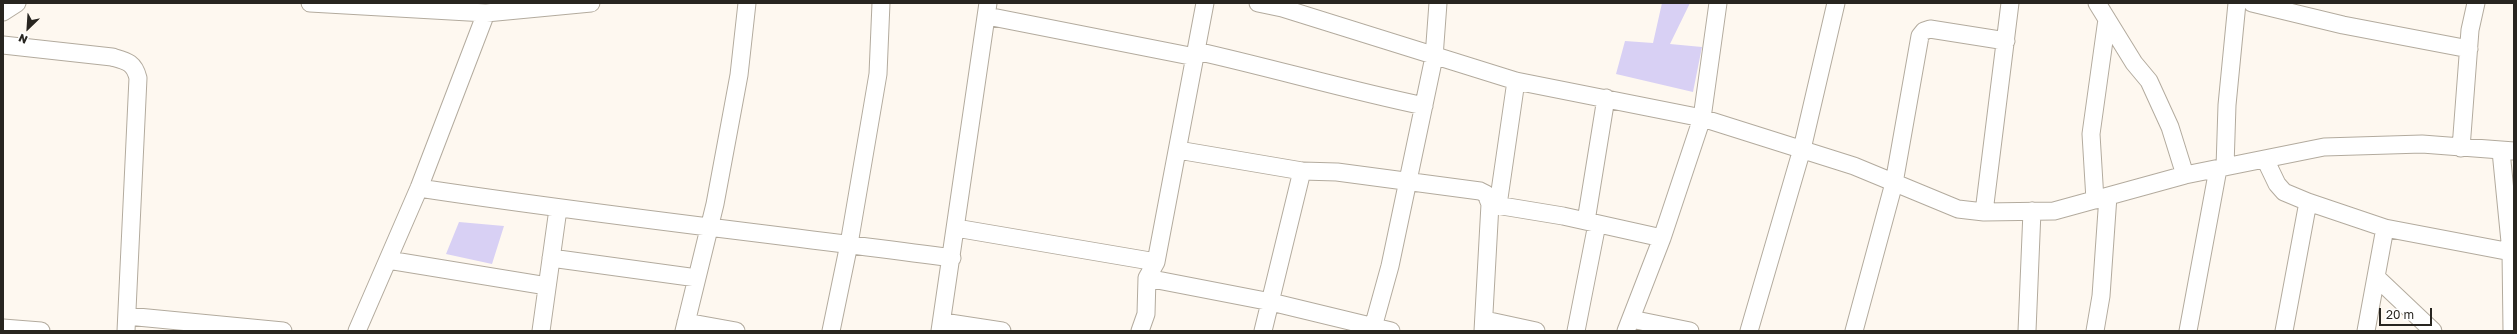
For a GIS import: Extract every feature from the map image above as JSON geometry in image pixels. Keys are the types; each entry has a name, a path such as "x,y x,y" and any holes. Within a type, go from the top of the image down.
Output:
{"street":[{"path":"3,12 17,3"},
{"path":"310,3 494,9 591,3"},
{"path":"736,331 685,326 710,226 738,74 747,3"},
{"path":"831,331 849,244 878,74 881,3"},
{"path":"1140,331 1146,314 1147,278 1156,262 1205,3"},
{"path":"1258,3 1282,8 1434,57 1516,81 1702,118 1854,166 1958,209 1984,212 2054,211 2185,175 2324,147 2422,144 2507,151 2512,331"},
{"path":"1372,329 1390,266 1434,57 1438,3"},
{"path":"1690,331 1629,325 1662,238 1702,118 1718,3"},
{"path":"1749,331 1802,149 1836,3"},
{"path":"1984,212 2010,3"},
{"path":"2097,3 2134,63 2149,81 2170,127 2185,175"},
{"path":"2188,331 2222,168 2237,3"},
{"path":"2252,3 2343,25 2469,49"},
{"path":"2461,148 2469,49 2476,3"},
{"path":"357,331 494,9"},
{"path":"1002,331 941,326 947,274 952,258 987,10 1195,54 1238,61 1345,90 1424,106"},
{"path":"2095,331 2101,296 2101,198 2091,134 2107,18"},
{"path":"1854,331 1894,183 1920,36 1924,31 1930,29 2006,41"},
{"path":"3,45 112,57 129,61 136,67 138,78 126,324 282,331"},
{"path":"1516,81 1494,205 1484,326 1536,331"},
{"path":"1576,331 1592,222 1606,98"},
{"path":"1178,150 1302,171 1337,172 1480,191 1486,194 1494,205 1592,222 1662,238"},
{"path":"2266,159 2277,184 2284,192 2308,202 2385,228 2511,252"},
{"path":"1263,331 1302,171"},
{"path":"419,188 558,209 710,226 952,258"},
{"path":"2284,331 2308,202"},
{"path":"541,331 558,209"},
{"path":"2027,331 2032,211"},
{"path":"956,228 1156,262"},
{"path":"2366,331 2385,228"},
{"path":"551,258 697,278"},
{"path":"388,260 547,286"},
{"path":"2376,277 2433,331"},
{"path":"1147,278 1271,302 1372,329 1391,331"},
{"path":"3,328 41,331"}],"building":[{"path":"1662,3 1690,3 1670,44 1702,47 1693,92 1616,74 1625,41 1653,43"},
{"path":"459,222 504,226 492,264 446,254"}]}
